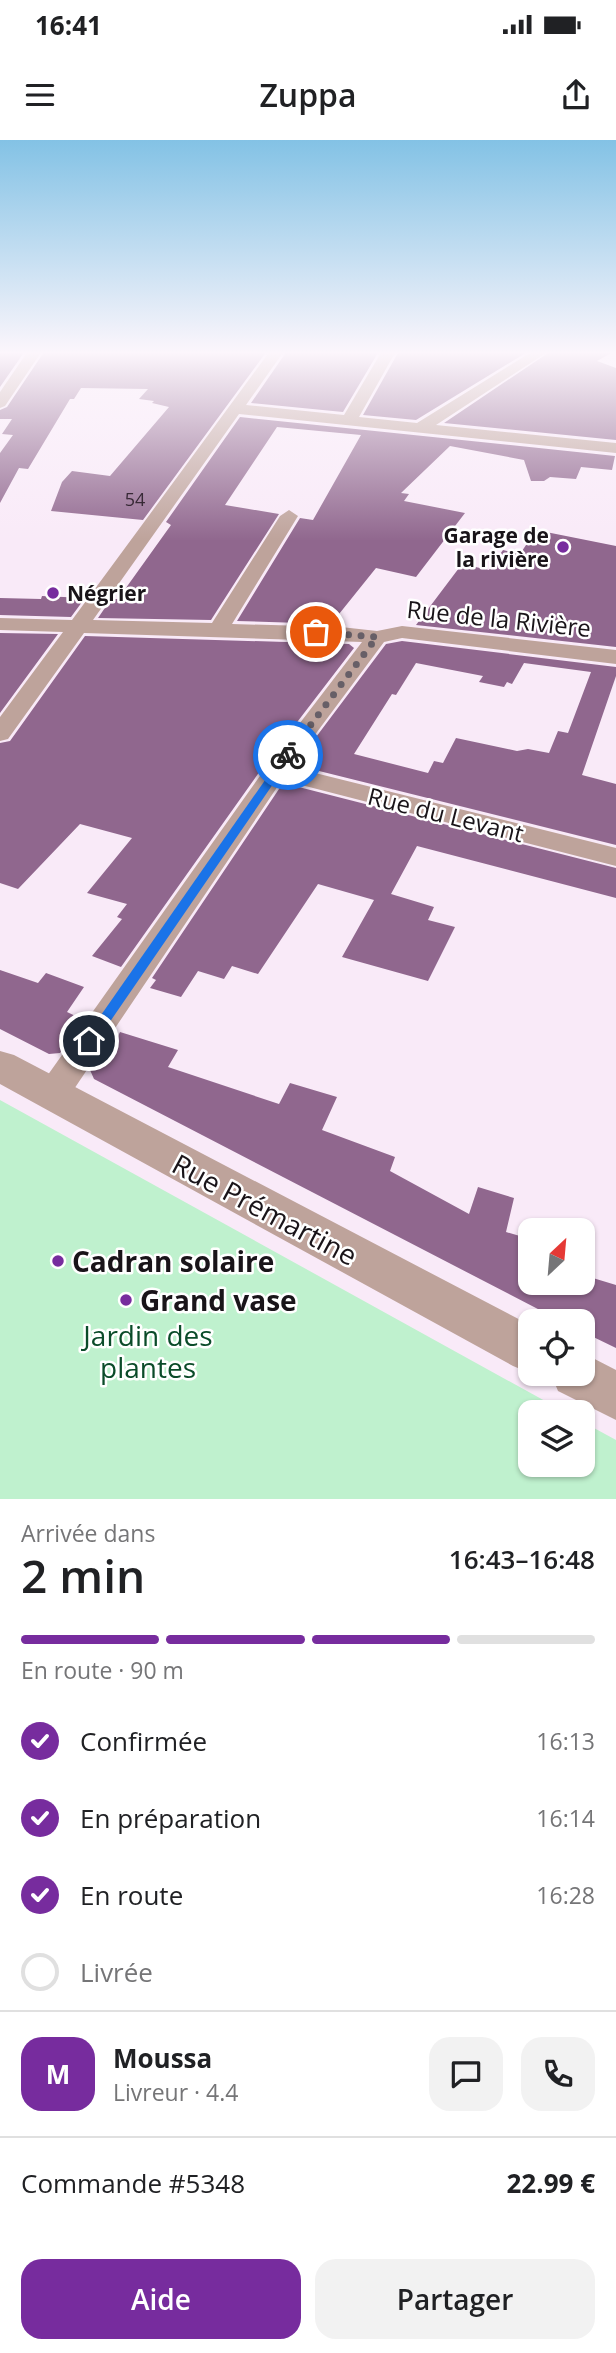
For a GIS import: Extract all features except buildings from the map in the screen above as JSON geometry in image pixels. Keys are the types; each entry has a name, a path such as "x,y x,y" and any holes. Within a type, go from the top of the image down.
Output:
{"street":[{"path":"0,734 75,627 232,414"},
{"path":"287,414 616,448"},
{"path":"349,421 353,414"},
{"path":"420,428 442,414"},
{"path":"218,630 289,516"},
{"name":"Rue de la Rivière","path":"0,624 341,633 377,637 402,632 616,657"},
{"path":"52,1095 276,771 377,637"},
{"name":"Rue du Levant","path":"276,771 616,857"},
{"name":"Rue Prémartine","path":"0,1066 518,1344"},
{"path":"595,1385 616,1396"}],"green space":[{"name":"Jardin des plantes","path":"0,1100 543,1400 518,1400 518,1477 595,1477 595,1429 616,1440 616,1499 0,1499"}],"way so far":[{"path":"288,755 377,637 316,632"}],"place":[{"name":"Garage de la rivière","path":"563,547"},
{"name":"Négrier","path":"53,593"},
{"name":"Cadran solaire","path":"58,1261"},
{"name":"Grand vase","path":"126,1300"}],"route":[{"path":"89,1041 288,755"}]}
